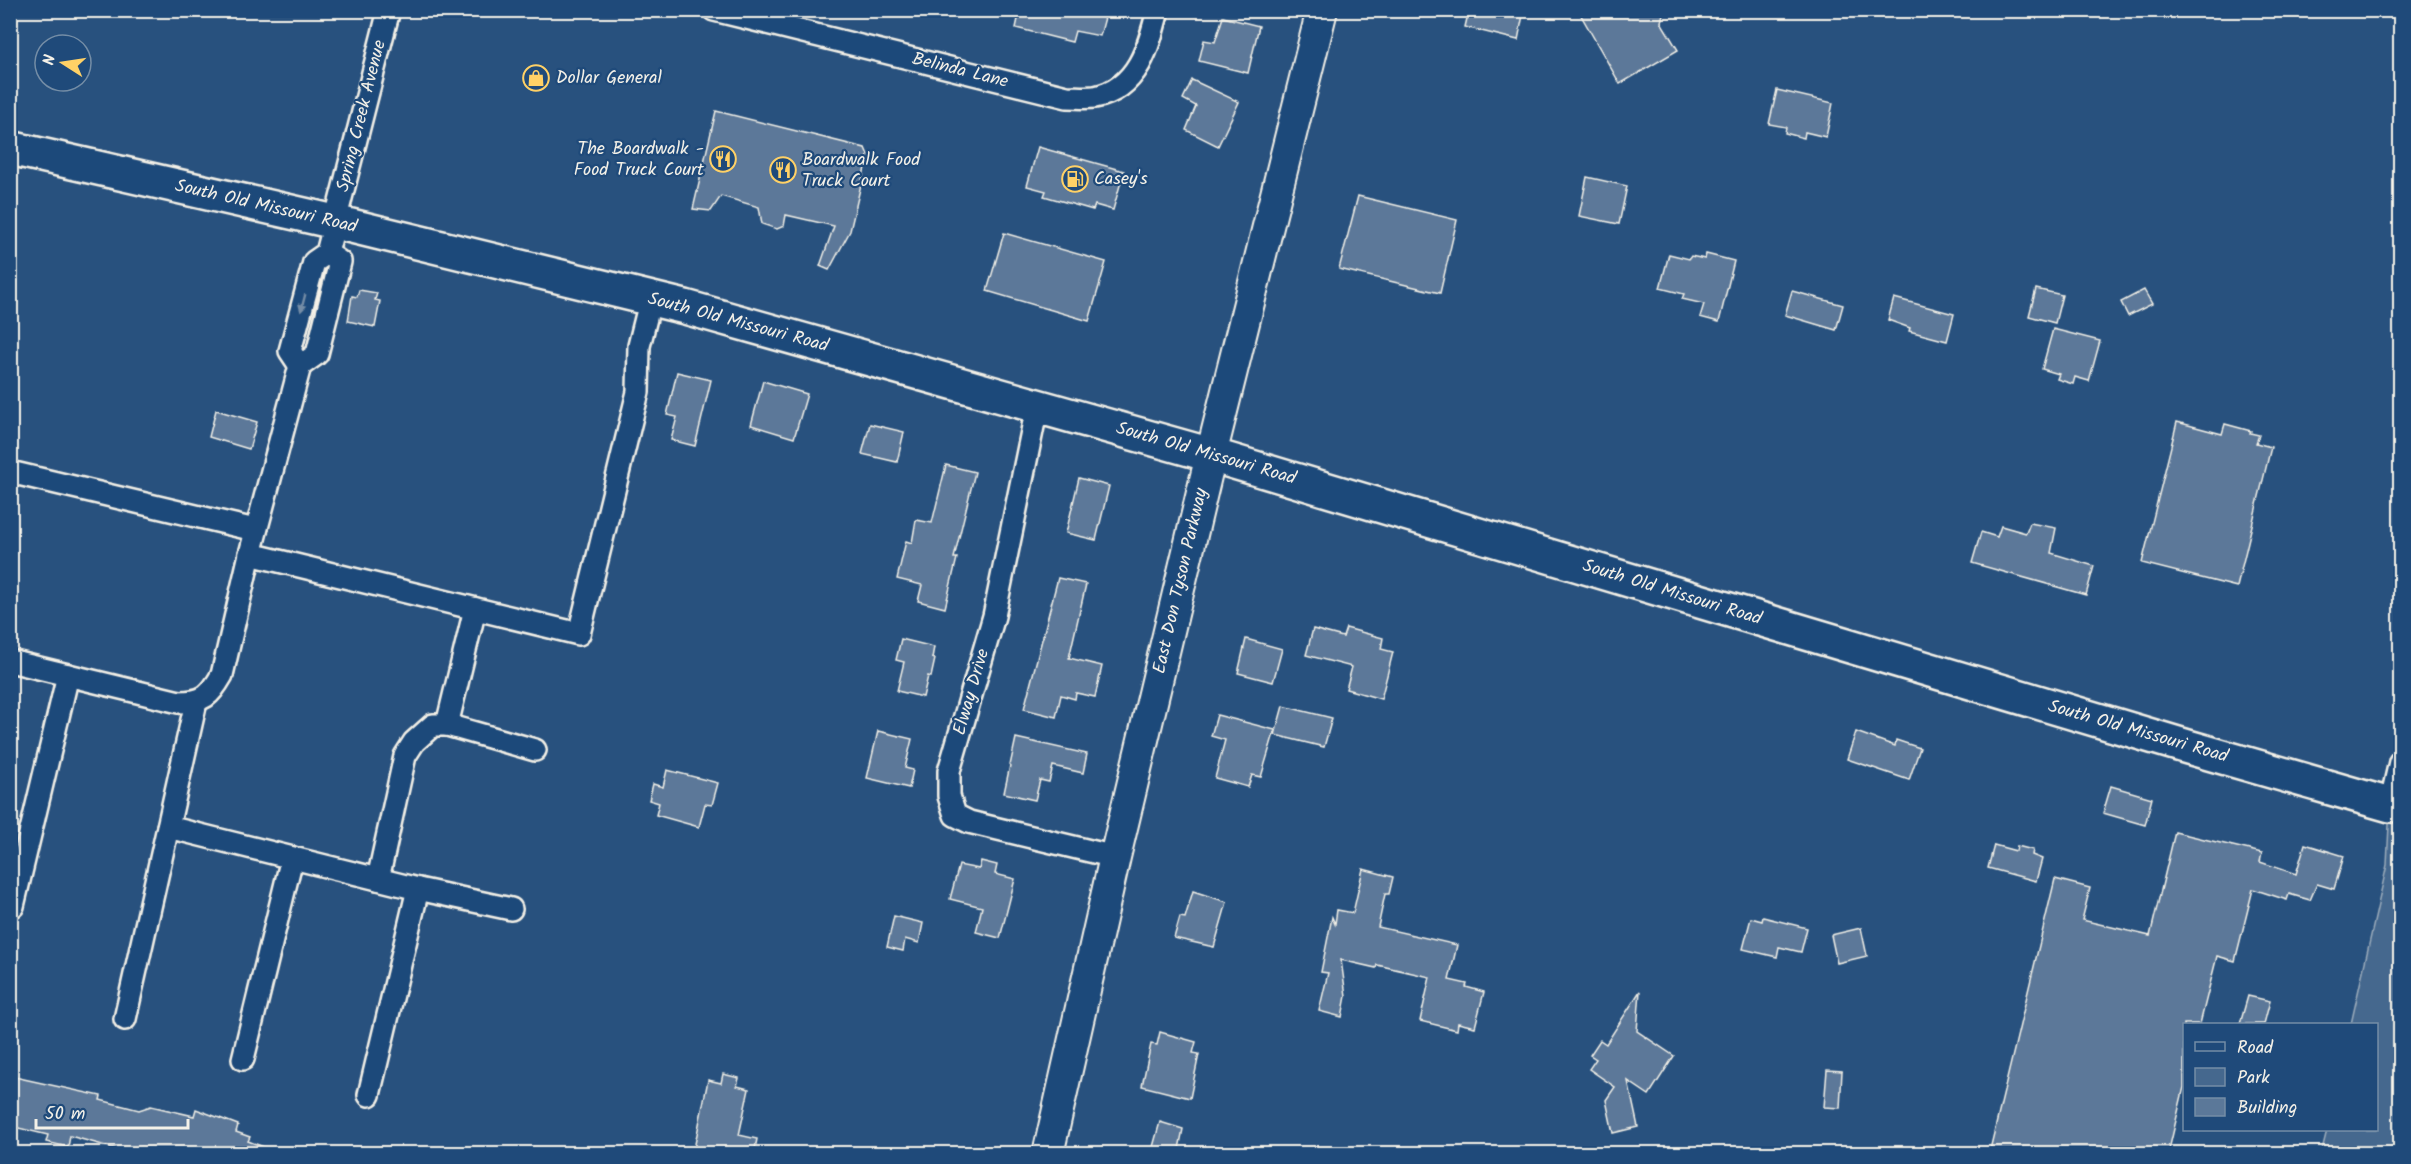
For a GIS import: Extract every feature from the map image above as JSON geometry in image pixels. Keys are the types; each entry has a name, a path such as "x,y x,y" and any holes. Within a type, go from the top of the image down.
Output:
{"main road":[{"name":"East Don Tyson Parkway","path":"1048,1154 1115,857 1211,454 1322,10"},
{"name":"South Old Missouri Road","path":"10,148 335,222 651,298 1211,454 2149,736 2397,808"}],"street":[{"name":"Spring Creek Avenue","path":"255,530 300,366 290,351 314,262 327,253 389,10"},
{"name":"Belinda Lane","path":"714,10 1067,97 1095,97 1119,88 1135,71 1148,49 1158,10"},
{"path":"250,554 579,634 638,392 639,346 651,298"},
{"name":"Elway Drive","path":"1037,406 994,616 949,771 949,796 955,815 969,822 1115,857"},
{"path":"10,472 255,530 222,675 212,692 196,702 179,702 10,661"},
{"path":"447,725 475,609"},
{"path":"12,906 68,675"},
{"path":"125,1019 196,702"},
{"path":"378,879 405,756 414,742 433,725 447,725 535,750"},
{"path":"2397,808 2400,762"},
{"path":"168,827 418,889 511,909"},
{"path":"243,1059 292,858"},
{"path":"369,1095 418,889"}],"green space":[{"path":"2390,805 2400,816 2400,1153 2321,1154 2327,1131 2378,1131 2378,1023 2351,1023 2387,865"}],"building":[{"path":"1020,10 1107,10 1100,36 1075,31 1072,42 1016,28"},
{"path":"1469,10 1524,10 1518,40 1465,27"},
{"path":"1578,10 1664,10 1661,22 1678,50 1620,84"},
{"path":"1223,17 1259,26 1248,73 1199,61 1204,40 1215,42"},
{"path":"1192,80 1239,102 1218,146 1186,130 1196,106 1183,99"},
{"path":"1777,90 1833,103 1826,137 1805,132 1804,138 1785,133 1786,127 1769,124"},
{"name":"Boardwalk Food Truck Court","path":"716,111 865,148 868,155 850,231 829,270 820,266 834,226 786,215 784,226 777,229 762,224 759,207 721,196 711,211 693,209"},
{"name":"Casey's","path":"1038,147 1124,171 1113,210 1095,205 1093,210 1044,196 1046,191 1027,186"},
{"path":"1587,177 1627,186 1619,224 1579,216"},
{"path":"1358,196 1457,220 1440,293 1339,269"},
{"path":"1004,233 1106,262 1089,321 987,291"},
{"path":"1669,254 1689,259 1691,256 1705,259 1706,254 1734,261 1719,322 1700,317 1704,304 1682,299 1684,294 1660,288"},
{"path":"2036,289 2062,295 2055,323 2029,316"},
{"path":"359,290 377,293 375,300 380,301 375,327 348,321 352,296 357,297"},
{"path":"2144,290 2152,304 2128,316 2121,302"},
{"path":"1792,291 1843,305 1836,330 1785,315"},
{"path":"1894,298 1954,314 1947,341 1909,331 1910,328 1888,320"},
{"path":"2053,329 2100,341 2089,381 2075,377 2073,384 2057,379 2059,374 2042,369"},
{"path":"677,372 711,380 695,446 671,440 677,417 667,415"},
{"path":"763,381 807,394 794,438 751,425"},
{"path":"216,410 257,422 249,449 209,437"},
{"path":"2177,422 2222,434 2225,424 2259,435 2256,443 2271,447 2237,587 2142,563"},
{"path":"870,424 904,432 897,462 862,454"},
{"path":"946,465 975,472 954,558 957,558 945,608 918,601 922,585 897,579 906,541 912,543 916,520 932,523"},
{"path":"1079,478 1109,486 1096,540 1066,533"},
{"path":"2030,523 2056,528 2051,553 2094,566 2086,595 1972,563 1981,532 1997,537 2001,526 2026,533"},
{"path":"1058,578 1086,584 1069,658 1102,666 1095,697 1076,693 1075,699 1061,695 1056,717 1024,709"},
{"path":"1346,628 1383,638 1381,649 1393,652 1381,699 1346,689 1352,667 1306,655 1313,629 1343,637"},
{"path":"901,639 934,647 932,658 935,659 923,697 897,691 904,662 896,660"},
{"path":"1246,639 1282,649 1273,682 1238,673"},
{"path":"1283,706 1332,718 1324,747 1275,735"},
{"path":"1217,715 1275,730 1261,777 1252,775 1248,787 1215,778 1225,740 1211,736"},
{"path":"878,731 912,739 905,768 913,770 909,788 867,778"},
{"path":"1856,732 1895,746 1896,740 1920,748 1909,780 1847,759"},
{"path":"1016,738 1087,754 1083,773 1053,766 1049,782 1040,780 1035,800 1004,793"},
{"path":"667,770 718,783 712,805 705,804 699,827 656,815 659,803 649,800 653,784 663,787"},
{"path":"2111,786 2152,798 2145,825 2103,813"},
{"path":"2175,832 2262,853 2260,862 2296,874 2305,844 2344,856 2334,889 2317,884 2310,900 2289,894 2287,900 2253,889 2235,961 2217,956 2200,1023 2183,1023 2183,1091 2168,1154 1989,1154 2055,879 2090,888 2082,920 2150,936"},
{"path":"1994,845 2016,851 2017,846 2033,850 2032,855 2042,859 2036,881 1988,868"},
{"path":"981,861 997,865 995,874 1015,879 1000,938 976,932 982,907 950,899 959,865 979,869"},
{"path":"1363,869 1393,877 1389,894 1385,894 1378,927 1457,945 1449,980 1467,984 1466,987 1484,992 1475,1027 1458,1023 1457,1030 1420,1021 1430,977 1377,965 1376,968 1341,960 1346,996 1342,1017 1319,1011 1328,973 1321,972 1332,917 1335,924 1337,910 1353,913"},
{"path":"1193,891 1227,902 1214,947 1174,938 1180,917 1185,918"},
{"path":"894,916 923,923 919,943 905,939 903,951 887,947"},
{"path":"1763,917 1807,928 1801,952 1779,947 1777,957 1743,949 1751,918 1762,921"},
{"path":"1861,928 1867,956 1837,963 1831,935"},
{"path":"1640,991 1637,1031 1674,1056 1649,1095 1628,1081 1638,1127 1613,1133 1606,1100 1615,1087 1589,1069 1596,1059 1590,1055 1600,1040 1606,1044"},
{"path":"2248,996 2270,1001 2264,1023 2240,1023"},
{"path":"1160,1032 1196,1042 1193,1053 1199,1054 1190,1098 1142,1086 1151,1044 1157,1045"},
{"path":"1827,1070 1842,1071 1840,1108 1824,1107"},
{"path":"723,1074 739,1078 737,1086 749,1089 739,1135 757,1139 754,1154 693,1154 708,1080 721,1083"},
{"path":"10,1076 101,1096 100,1100 139,1110 151,1106 194,1116 196,1109 238,1125 236,1132 250,1137 248,1141 277,1152 277,1154 170,1154 141,1147 140,1154 116,1154 117,1149 70,1136 68,1147 46,1142 48,1135 10,1126"},
{"path":"1160,1122 1183,1129 1178,1154 1151,1154"}],"place":[{"name":"Dollar General","path":"536,78"},
{"name":"The Boardwalk - Food Truck Court","path":"723,159"},
{"name":"Boardwalk Food Truck Court","path":"783,170"},
{"name":"Casey's","path":"1075,179"}]}
